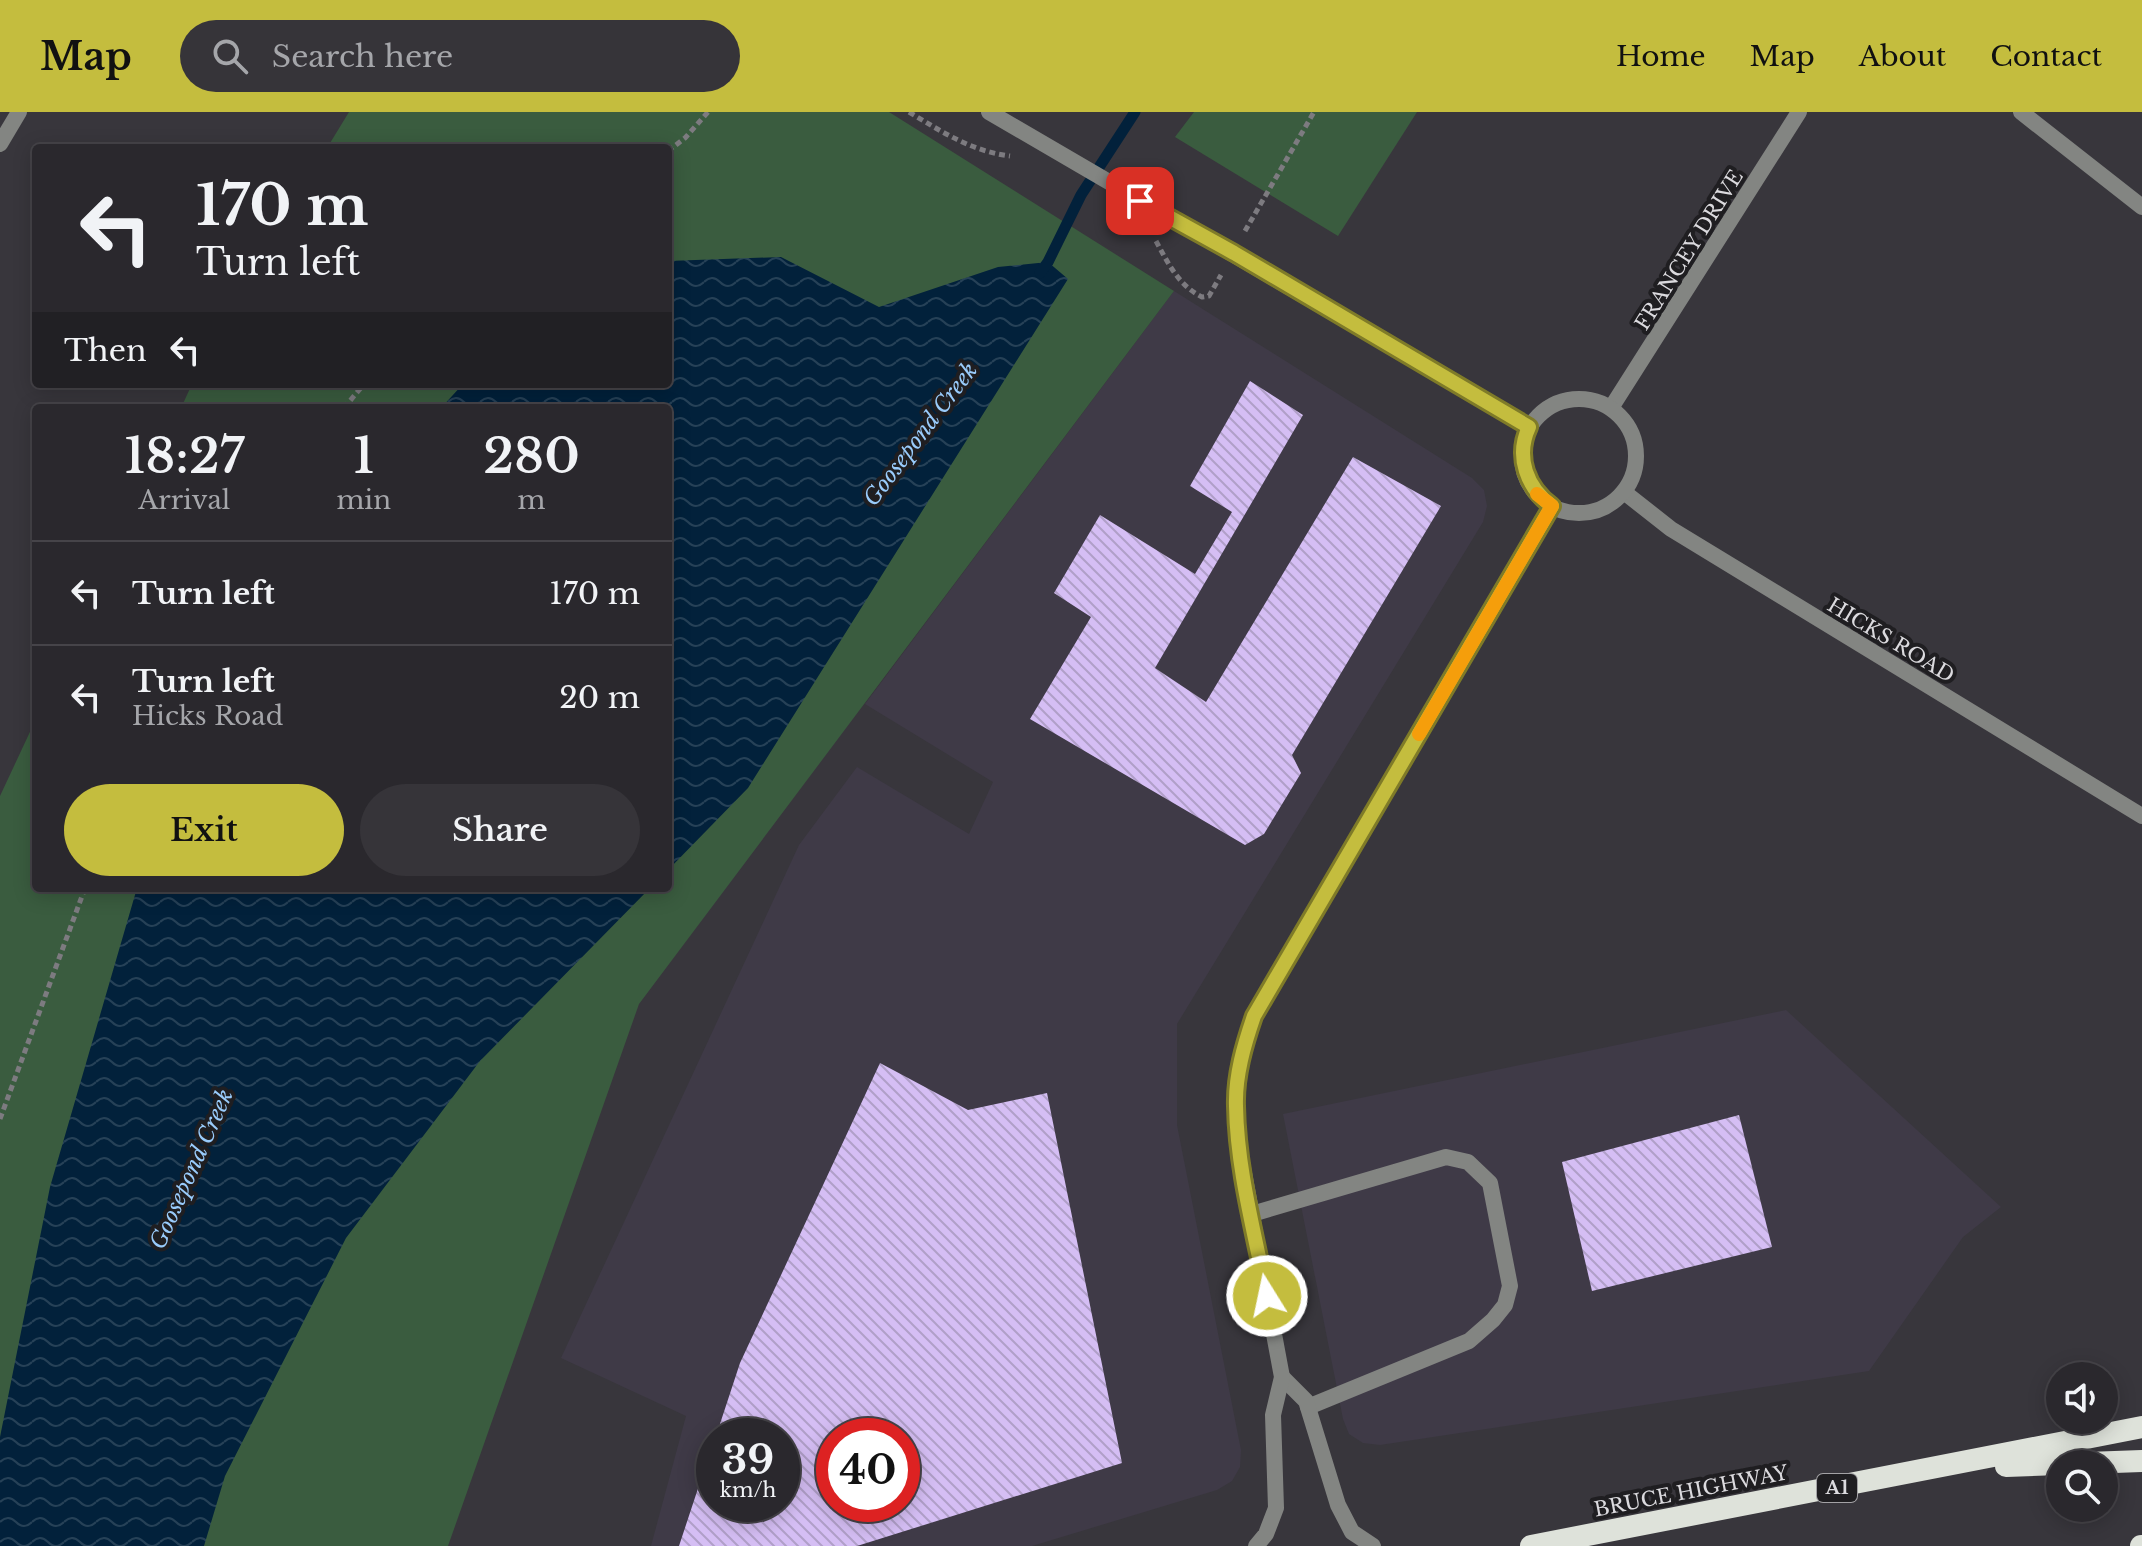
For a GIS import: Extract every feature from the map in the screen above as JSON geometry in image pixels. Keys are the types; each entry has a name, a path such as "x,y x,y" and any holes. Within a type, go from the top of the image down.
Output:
{"highway":[{"name":"BRUCE HIGHWAY","path":"1531,1546 1945,1468 2142,1427"},
{"path":"1945,1468 2142,1461"}],"street":[{"path":"0,144 19,112"},
{"path":"989,112 1529,427"},
{"name":"FRANCEY DRIVE","path":"1611,408 1799,112"},
{"path":"2021,112 2142,207"},
{"path":"1584,399 1611,408 1622,418 1632,435 1636,455 1633,474 1624,492 1597,510 1571,512 1552,506 1539,497 1528,481 1522,452 1529,427 1542,412 1564,401 1584,399"},
{"name":"HICKS ROAD","path":"1624,492 1671,529 2142,816"},
{"path":"1256,1546 1266,1534 1276,1508 1273,1415 1282,1377 1241,1157 1235,1104 1243,1048 1254,1016 1552,506"},
{"path":"1252,1214 1446,1157 1468,1162 1490,1183 1510,1286 1505,1305 1493,1320 1469,1341 1308,1407"},
{"path":"1282,1377 1306,1401 1338,1505 1352,1532 1373,1546"}],"path":[{"path":"672,148 708,112"},
{"path":"909,112 961,143 992,154 1014,156"},
{"path":"1247,229 1314,112"},
{"path":"1155,239 1172,271 1193,293 1209,296 1220,277"},
{"path":"347,404 361,388"},
{"path":"0,1119 84,892"}],"shaded area":[{"path":"1174,291 1472,478 1484,490 1487,506 1483,522 1177,1024 1177,1125 1241,1450 1240,1467 1232,1481 1217,1490 1032,1546 651,1546 686,1416 561,1358 799,845 857,767 969,834 993,782 865,704"},
{"path":"1786,1010 2001,1207 1963,1237 1869,1371 1380,1445 1363,1443 1349,1434 1343,1419 1283,1114"}],"green space":[{"path":"349,112 889,112 1174,291 639,1004 448,1546 0,1546 0,796 32,728 32,892 672,892 672,404 183,404 190,388 672,388 672,144 329,144"},
{"path":"1194,112 1417,112 1338,236 1175,137"}],"water":[{"path":"781,257 879,307 998,267 1048,262 1068,279 748,788 672,866 672,404 445,404 459,388 672,388 672,261"},
{"path":"136,892 646,892 480,1061 346,1238 225,1476 204,1546 0,1546 0,1437 50,1187"}],"building":[{"path":"1250,381 1303,415 1155,668 1206,702 1353,457 1441,506 1292,755 1301,773 1264,834 1245,845 1030,719 1091,617 1054,593 1100,515 1195,574 1232,512 1190,486"},
{"path":"880,1063 968,1110 1047,1093 1122,1463 857,1546 679,1546 696,1494 696,1522 800,1522 800,1418 722,1418 740,1363"},
{"path":"1739,1115 1772,1247 1592,1291 1562,1162"}],"waterway":[{"name":"Goosepond Creek","path":"1040,273 1081,195 1135,112"}],"slow traffic":[{"path":"1419,734 1552,506 1537,494"}],"route":[{"path":"1140,201 1529,427 1522,452 1528,481 1539,497 1552,506 1254,1016 1243,1048 1235,1104 1241,1157 1267,1296"}]}
